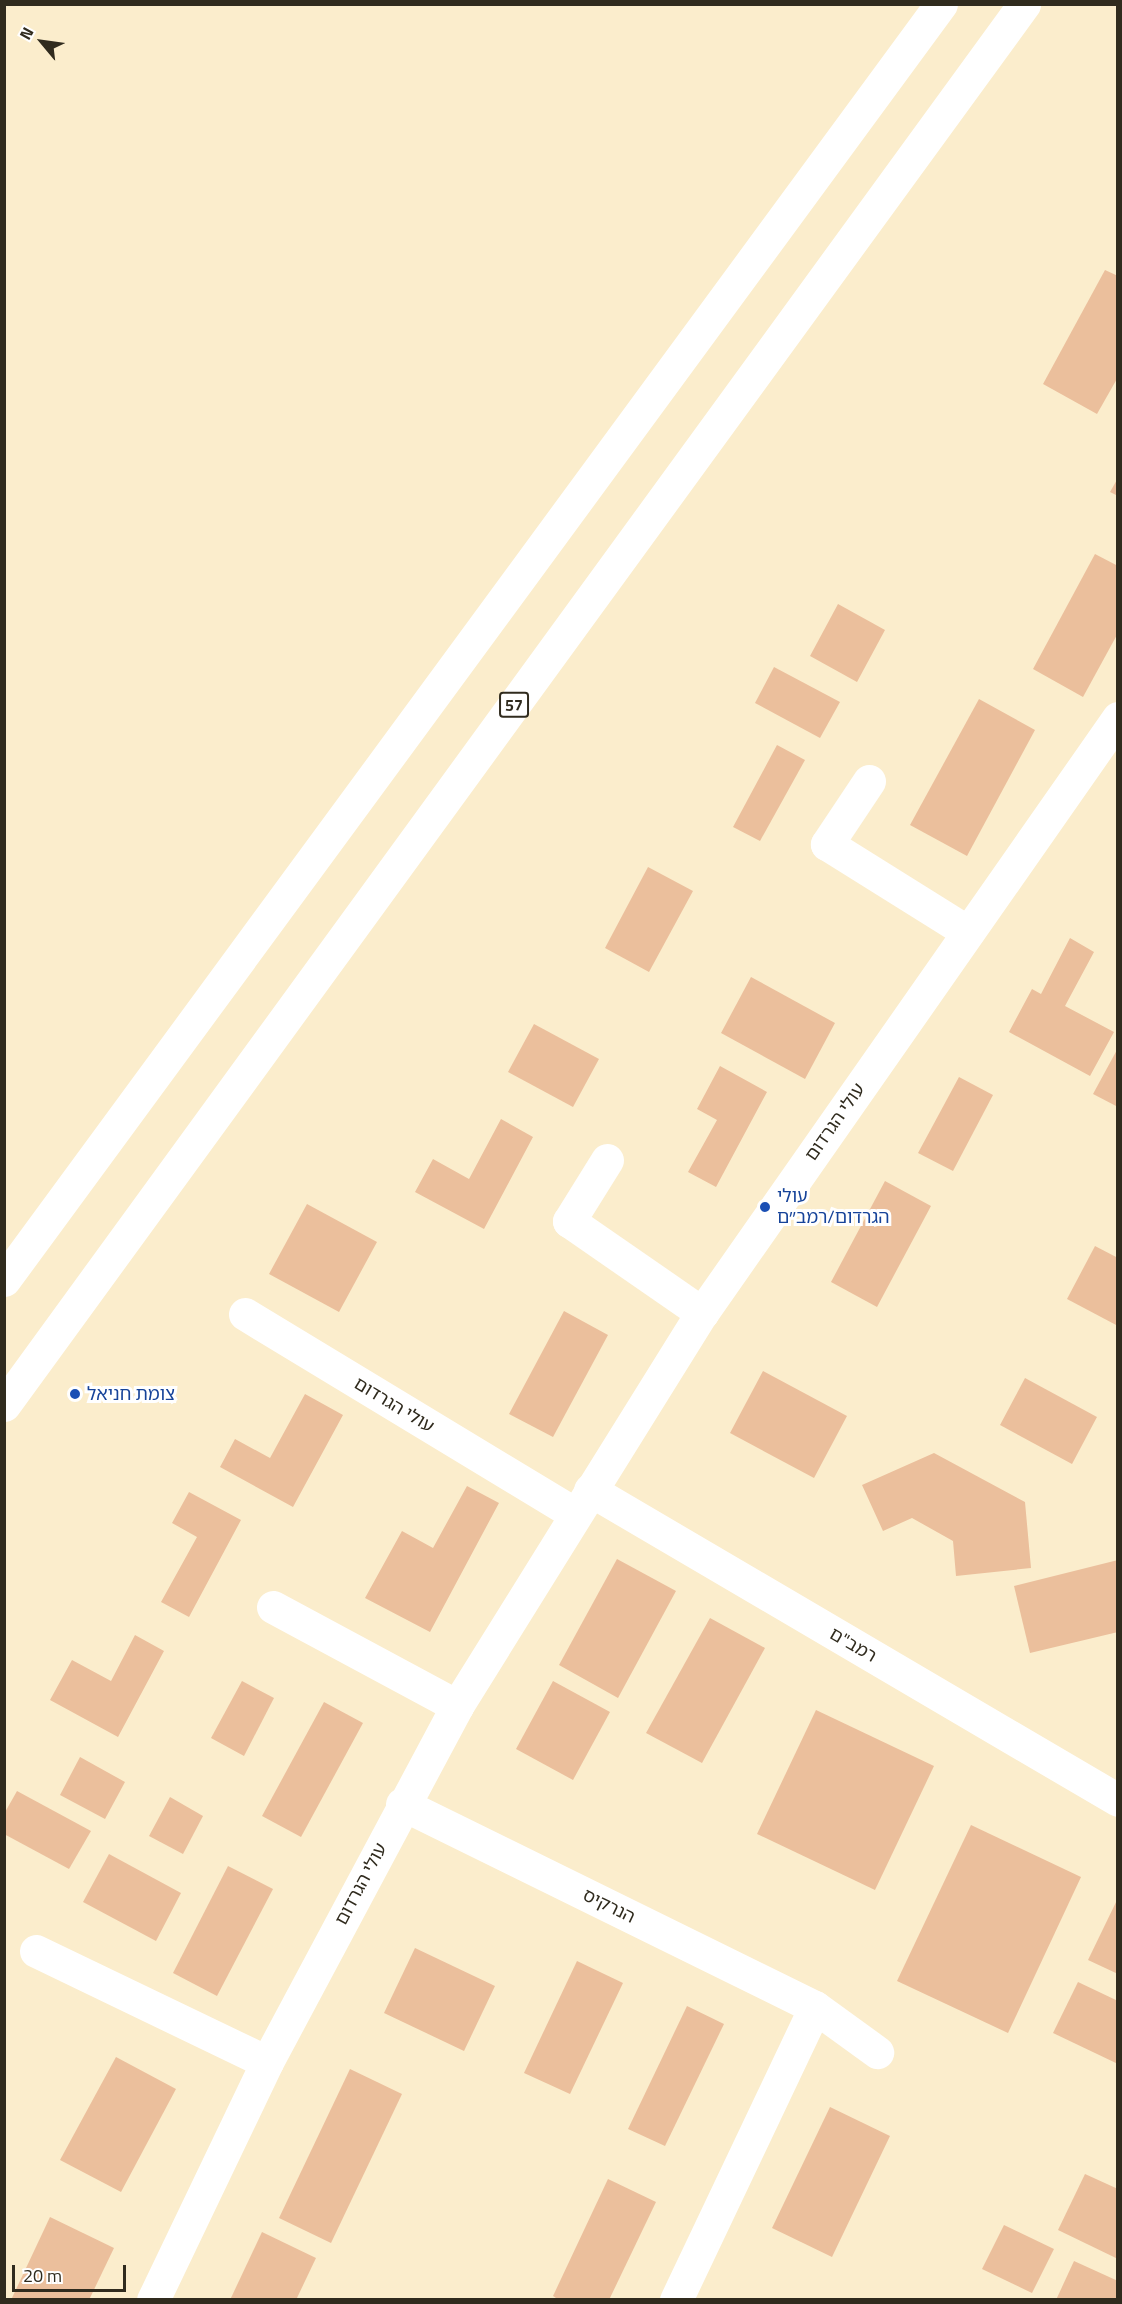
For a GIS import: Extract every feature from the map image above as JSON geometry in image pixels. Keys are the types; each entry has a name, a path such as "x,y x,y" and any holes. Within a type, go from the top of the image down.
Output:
{"main road":[{"path":"4,1280 941,4"},
{"name":"57","path":"4,1405 1024,4"},
{"name":"עולי הגרדום","path":"153,2300 267,2062 402,1804 457,1706 702,1312 1118,718"},
{"path":"870,781 827,844 968,932"},
{"path":"607,1160 569,1221 702,1312"},
{"name":"עולי הגרדום","path":"245,1314 582,1502"},
{"name":"רמב\"ם","path":"582,1502 1118,1800"},
{"path":"273,1607 457,1706"},
{"name":"הנרקיס","path":"402,1804 815,2007 877,2052"},
{"path":"36,1951 267,2062"},
{"path":"676,2300 815,2007"}],"building":[{"path":"1105,270 1118,276 1118,377 1097,414 1043,384"},
{"path":"1118,478 1118,496 1110,492"},
{"path":"1095,554 1118,566 1118,633 1083,697 1033,669"},
{"path":"838,604 885,630 857,682 810,656"},
{"path":"774,667 840,702 820,738 755,703"},
{"path":"979,699 1035,730 967,856 910,825"},
{"path":"777,745 805,760 760,841 733,827"},
{"path":"648,867 693,891 649,972 605,948"},
{"path":"1070,938 1094,952 1065,1006 1114,1032 1090,1076 1009,1032 1032,989 1041,994"},
{"path":"751,977 835,1023 805,1079 721,1033"},
{"path":"534,1024 599,1059 573,1107 508,1072"},
{"path":"1118,1048 1118,1107 1093,1094"},
{"path":"720,1066 767,1092 716,1187 688,1172 717,1120 697,1109"},
{"path":"959,1077 993,1095 953,1171 918,1153"},
{"path":"501,1119 533,1137 484,1229 415,1192 433,1159 469,1179"},
{"path":"885,1181 931,1206 877,1307 831,1282"},
{"path":"307,1204 377,1242 339,1312 269,1274"},
{"path":"1095,1246 1118,1258 1118,1326 1067,1299"},
{"path":"564,1311 608,1335 553,1437 509,1414"},
{"path":"763,1371 847,1416 814,1478 730,1433"},
{"path":"1025,1378 1097,1417 1072,1464 1000,1425"},
{"path":"305,1394 343,1415 293,1507 220,1467 235,1439 270,1458"},
{"path":"934,1453 1025,1502 1031,1568 956,1576 953,1541 912,1518 883,1531 862,1485"},
{"path":"467,1486 499,1503 430,1632 365,1598 402,1531 433,1548"},
{"path":"189,1492 241,1520 189,1617 161,1602 197,1537 172,1523"},
{"path":"617,1559 676,1591 618,1698 559,1665"},
{"path":"1118,1560 1118,1632 1030,1653 1014,1586"},
{"path":"710,1618 765,1648 702,1763 646,1733"},
{"path":"135,1635 164,1651 118,1737 50,1700 72,1660 111,1681"},
{"path":"242,1681 274,1698 244,1756 211,1738"},
{"path":"553,1681 610,1712 573,1780 516,1749"},
{"path":"324,1702 363,1723 301,1837 262,1816"},
{"path":"816,1710 934,1766 875,1890 757,1834"},
{"path":"80,1757 125,1782 105,1819 60,1795"},
{"path":"17,1791 91,1831 69,1869 4,1834 4,1814"},
{"path":"170,1797 203,1816 183,1854 149,1836"},
{"path":"971,1825 1081,1877 1008,2033 897,1981"},
{"path":"109,1854 181,1893 156,1941 83,1902"},
{"path":"228,1866 273,1889 217,1996 173,1973"},
{"path":"1118,1898 1118,1974 1088,1960"},
{"path":"415,1948 495,1986 464,2051 384,2013"},
{"path":"577,1961 623,1983 570,2094 524,2073"},
{"path":"1078,1982 1118,2001 1118,2064 1053,2033"},
{"path":"687,2006 724,2024 665,2146 628,2129"},
{"path":"116,2057 176,2089 121,2192 60,2160"},
{"path":"350,2069 402,2094 331,2243 279,2218"},
{"path":"830,2107 890,2136 832,2257 772,2228"},
{"path":"1085,2174 1118,2189 1118,2259 1058,2230"},
{"path":"608,2179 656,2202 609,2300 559,2300 553,2296"},
{"path":"50,2217 114,2248 89,2300 11,2300"},
{"path":"1004,2225 1054,2249 1032,2293 982,2269"},
{"path":"262,2232 316,2258 296,2300 230,2300"},
{"path":"1074,2261 1118,2281 1118,2300 1056,2300"}],"place":[{"name":"עולי הגרדום/רמב״ם","path":"765,1207"},
{"name":"צומת חניאל","path":"75,1394"}]}
